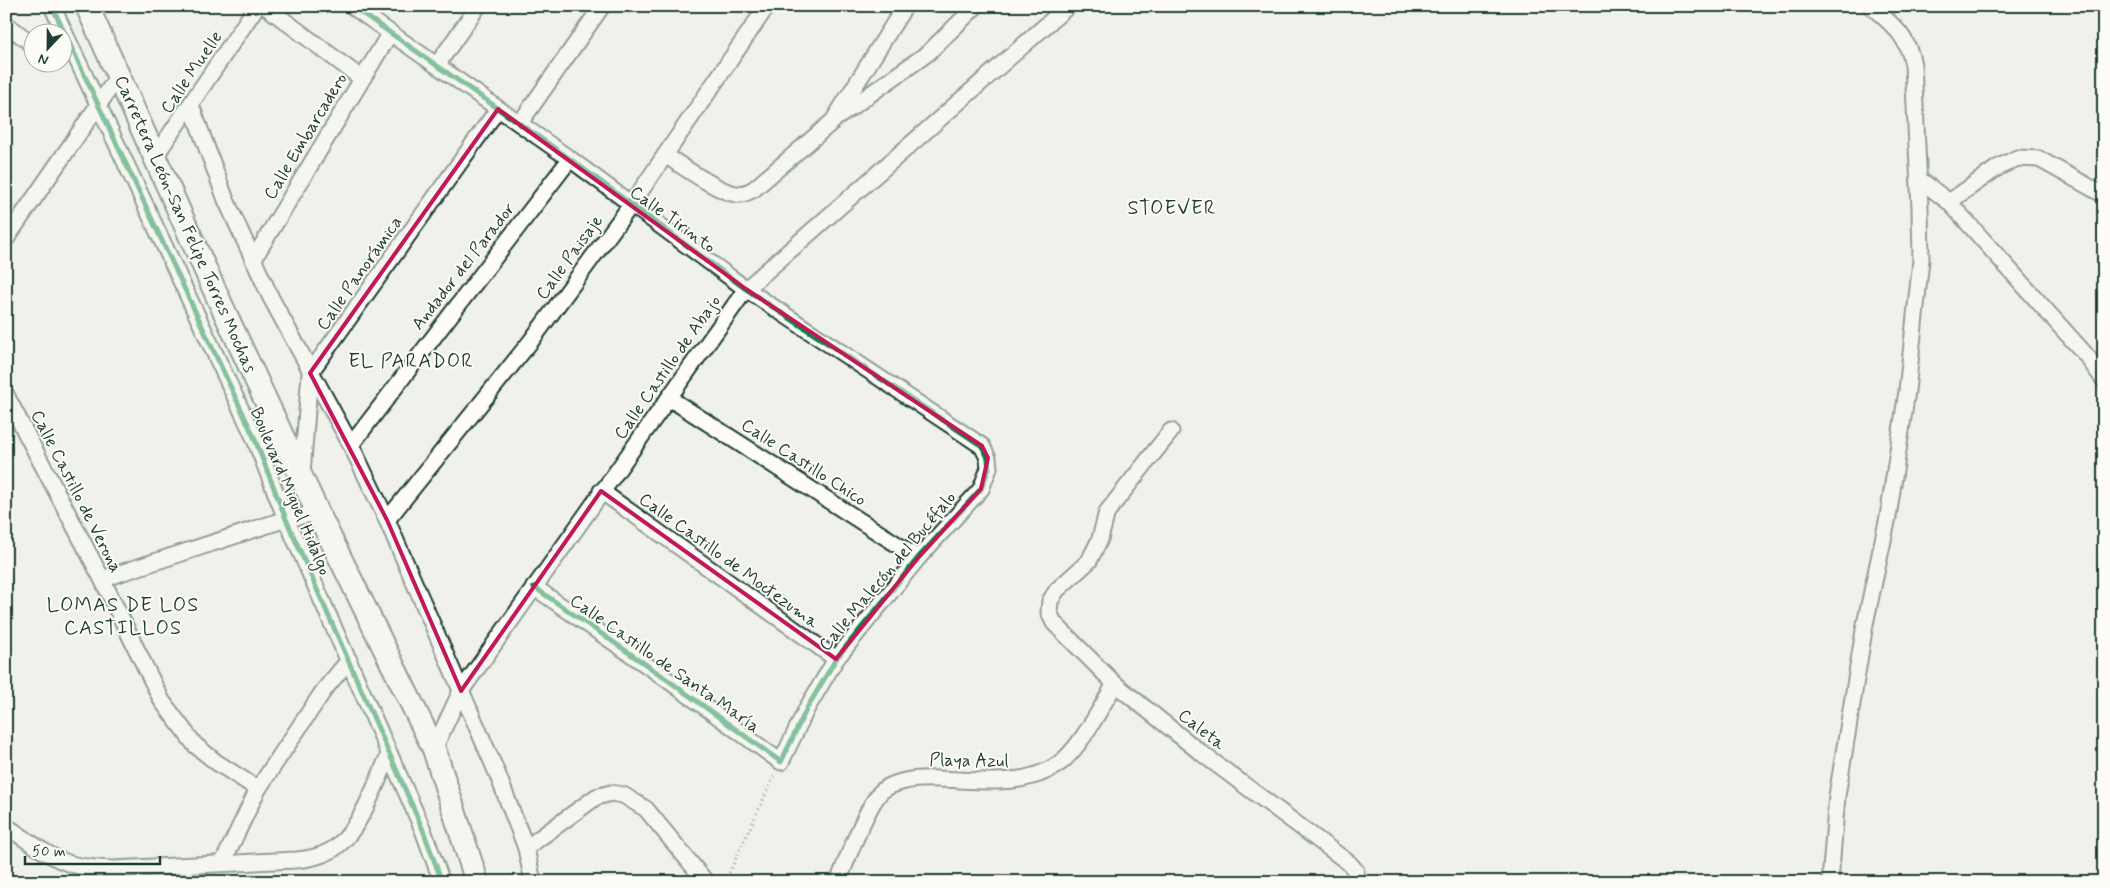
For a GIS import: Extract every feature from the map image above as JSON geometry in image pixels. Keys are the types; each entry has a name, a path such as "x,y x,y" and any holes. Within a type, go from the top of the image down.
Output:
{"main road":[{"name":"Carretera León-San Felipe Torres Mochas","path":"89,8 154,158 318,513 434,749 477,882"}],"street":[{"name":"Boulevard Miguel Hidalgo","path":"52,6 58,22"},
{"name":"Calle Muelle","path":"154,158 257,6"},
{"path":"265,6 361,78"},
{"name":"Calle Tirinto","path":"352,6 520,123 746,289 982,446"},
{"path":"437,65 478,6"},
{"path":"520,123 602,6"},
{"name":"Calle Paisaje","path":"387,520 531,341 630,205 767,6"},
{"path":"829,124 905,6"},
{"path":"664,155 725,191 746,194 829,124 928,53 976,6"},
{"name":"Calle Castillo de Abajo","path":"434,749 461,691 746,289 1068,6"},
{"path":"1830,882 1840,777 1865,624 1888,517 1907,391 1921,260 1914,65 1910,48 1893,25 1871,6"},
{"path":"6,24 22,36"},
{"name":"Calle Embarcadero","path":"253,260 390,32"},
{"name":"Boulevard Miguel Hidalgo","path":"72,56 98,105 254,437 286,519 349,660 389,756 424,830 442,882"},
{"path":"6,239 119,75"},
{"path":"191,105 226,200 270,298 351,445 387,520 498,773 526,848 533,882"},
{"name":"Calle Panorámica","path":"310,373 498,109"},
{"path":"1949,202 1997,168 2017,158 2039,159 2104,195"},
{"name":"Andador del Parador","path":"351,445 570,159"},
{"path":"1919,179 1949,202 2086,355 2104,380"},
{"path":"302,478 310,373"},
{"name":"Calle Castillo de Verona","path":"6,395 102,579 162,701 195,746 258,789"},
{"name":"Calle Castillo Chico","path":"669,398 918,558"},
{"name":"Caleta","path":"1172,430 1107,512 1100,539 1089,561 1057,590 1050,601 1049,612 1054,623 1115,684 1200,752 1349,863 1356,871 1357,882"},
{"name":"Calle Malecón del Bucéfalo","path":"781,762 807,708 836,659 918,558 981,489 989,468 988,458 982,446"},
{"name":"Calle Castillo de Moctezuma","path":"601,491 836,659"},
{"path":"102,579 286,519 318,513"},
{"name":"Calle Castillo de Santa María","path":"534,587 658,672 781,762"},
{"path":"223,862 258,789 324,690 349,660"},
{"name":"Playa Azul","path":"838,882 869,810 882,791 896,784 918,778 1008,782 1035,775 1058,765 1078,743 1115,684"},
{"path":"6,826 49,854 70,864 88,867 113,868 315,858 331,851 343,842 353,828 389,756"},
{"path":"526,848 596,796 611,793 623,795 646,809 706,882"}],"path":[{"path":"725,882 781,762"}],"highlighted area":[{"path":"498,109 746,289 982,446 988,458 981,489 918,558 836,659 601,491 461,691 387,520 310,373"}],"cycle path":[{"path":"52,6 254,437 286,519 423,830 442,882"},
{"path":"352,6 570,159 746,289 982,446 988,458 989,468 981,489 918,558 836,659 807,708 781,762 658,673 534,587"}],"district":[{"name":"STOEVER","path":"1172,207"},
{"name":"EL PARADOR","path":"411,360"},
{"name":"LOMAS DE LOS CASTILLOS","path":"123,616"}]}
